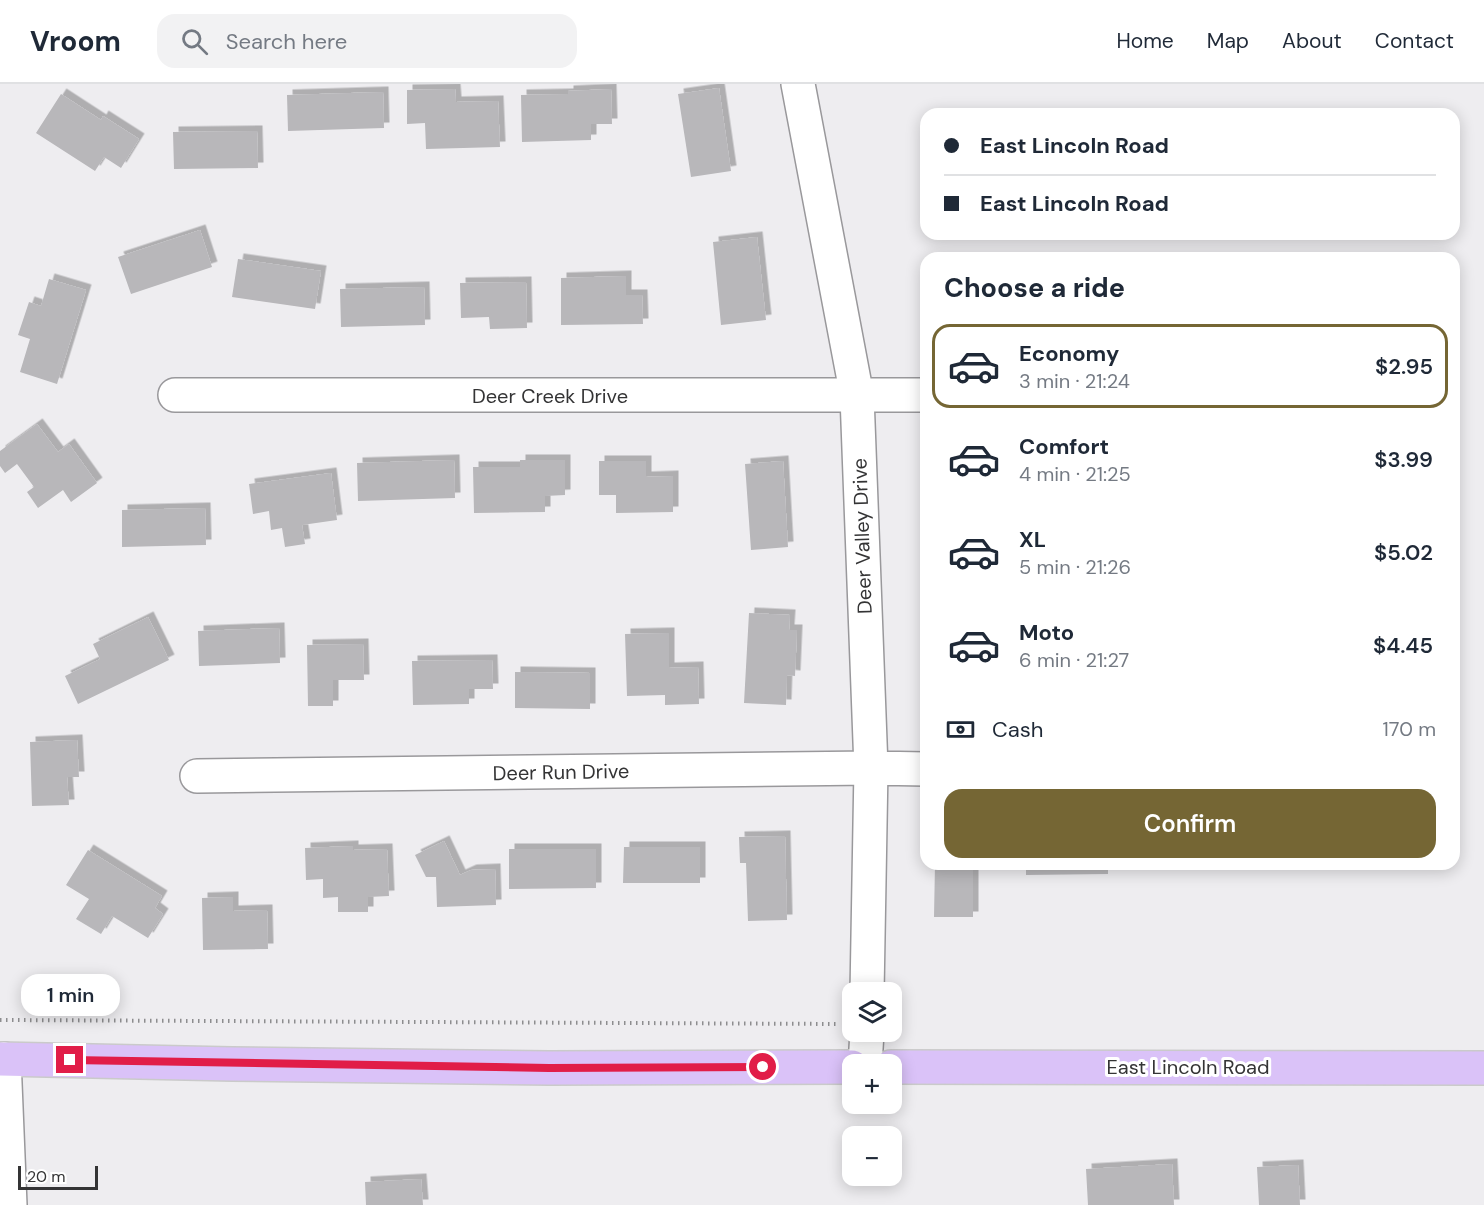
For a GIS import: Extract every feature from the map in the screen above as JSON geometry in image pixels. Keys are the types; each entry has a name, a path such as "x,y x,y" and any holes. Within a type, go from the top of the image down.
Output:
{"main road":[{"path":"2,1059 549,1068 842,1067"},
{"name":"East Lincoln Road","path":"902,1067 1484,1068"}],"street":[{"name":"Deer Valley Drive","path":"798,84 857,396 871,768 867,982"},
{"name":"Deer Creek Drive","path":"175,395 920,395"},
{"name":"Deer Run Drive","path":"197,777 920,769"},
{"path":"2,1059 10,1205"}],"path":[{"path":"0,1020 842,1028"}],"building":[{"path":"719,88 731,171 691,177 678,94"},
{"path":"455,89 456,102 498,101 500,147 426,149 425,123 407,124 407,90"},
{"path":"611,89 612,124 591,124 591,140 522,142 521,95 568,94 568,91"},
{"path":"383,92 384,128 288,131 287,95"},
{"path":"61,94 101,120 103,116 139,139 121,168 104,157 95,171 36,133"},
{"path":"257,131 258,168 174,169 173,132"},
{"path":"200,230 212,267 131,294 118,257"},
{"path":"757,237 766,320 721,325 713,242"},
{"path":"238,259 321,271 315,309 232,297"},
{"path":"626,276 626,295 642,295 643,324 561,325 561,278"},
{"path":"49,279 86,290 57,384 20,372 30,339 18,335 29,302 41,306"},
{"path":"526,282 527,328 490,329 489,317 461,318 460,283"},
{"path":"424,287 425,325 341,327 340,289"},
{"path":"37,424 58,452 69,444 97,483 71,502 63,490 38,508 27,492 34,487 17,464 5,473 0,466 0,451"},
{"path":"454,460 455,498 358,501 357,463"},
{"path":"520,460 565,460 565,495 545,496 545,512 474,513 473,467 520,467"},
{"path":"599,461 646,461 646,477 673,476 673,512 616,513 616,495 599,495"},
{"path":"783,461 788,547 751,550 745,464"},
{"path":"331,473 337,520 302,525 305,544 285,547 282,528 271,530 269,511 253,514 249,484"},
{"path":"205,508 206,545 122,547 122,510"},
{"path":"749,613 790,615 789,630 797,630 795,676 787,675 786,705 744,703"},
{"path":"148,617 169,660 78,704 65,676 100,659 93,644"},
{"path":"279,628 280,663 199,666 198,631"},
{"path":"669,633 669,668 698,667 699,704 665,705 665,695 627,696 625,634"},
{"path":"363,644 364,680 333,680 333,706 308,706 307,645"},
{"path":"492,660 493,689 469,689 469,704 413,705 412,661"},
{"path":"515,672 590,673 590,709 515,708"},
{"path":"77,740 79,777 67,777 69,805 32,806 30,742"},
{"path":"785,836 787,920 748,921 746,863 740,863 739,837"},
{"path":"444,841 460,875 471,870 495,869 496,905 437,907 436,877 426,877 415,855"},
{"path":"353,846 353,850 387,849 389,896 368,897 368,912 338,912 338,897 323,898 323,879 306,880 305,848"},
{"path":"624,847 700,847 700,883 623,883"},
{"path":"509,849 596,849 596,888 509,889"},
{"path":"88,850 162,896 155,908 163,914 148,938 112,916 101,934 76,919 89,899 66,885"},
{"path":"935,870 973,870 973,917 934,917"},
{"path":"1026,870 1108,870 1108,874 1026,875"},
{"path":"233,897 233,911 267,910 268,949 203,950 202,898"},
{"path":"1172,1164 1174,1205 1088,1205 1086,1169"},
{"path":"1298,1165 1300,1205 1259,1205 1257,1167"},
{"path":"421,1179 423,1205 366,1205 365,1182"}],"route":[{"path":"70,1060 549,1068 763,1067"}]}
